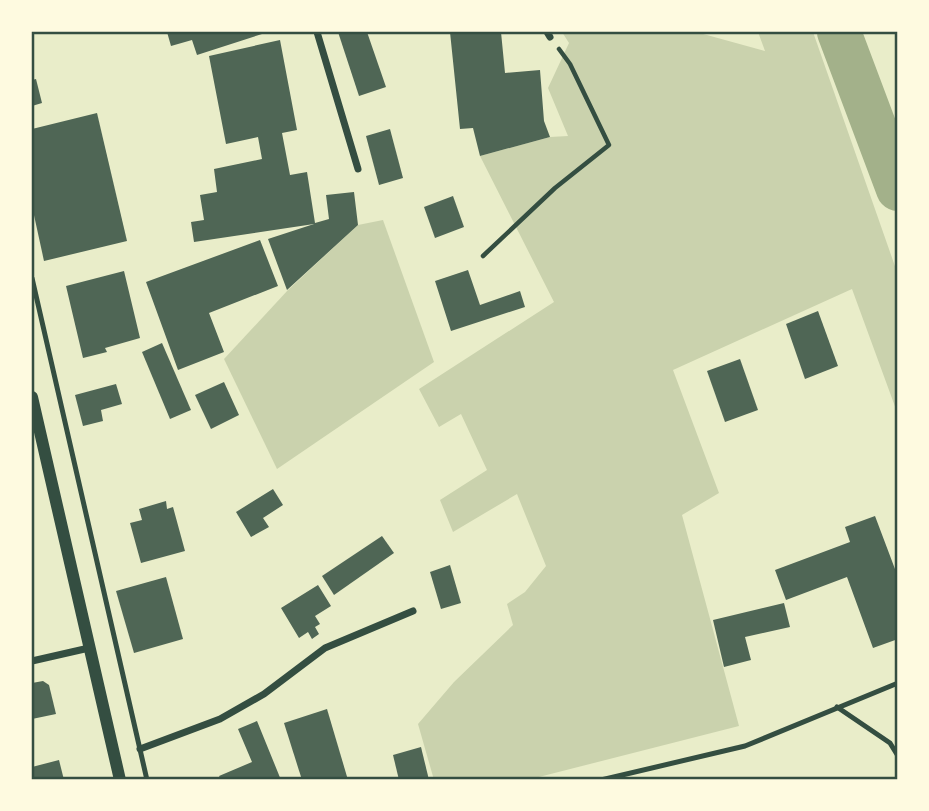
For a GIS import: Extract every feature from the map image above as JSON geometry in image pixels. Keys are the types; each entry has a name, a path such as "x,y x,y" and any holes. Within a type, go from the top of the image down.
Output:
{"street":[{"path":"317,32 358,169"},
{"path":"32,397 120,779"},
{"path":"140,749 220,719 264,694 325,648 412,611"},
{"path":"32,661 89,648"}],"lane":[{"path":"32,278 147,779"},
{"path":"601,779 745,746 898,683"},
{"path":"837,707 890,743 898,756"}],"path":[{"path":"482,256 555,187 610,145 570,64 549,34"}],"green space":[{"path":"562,32 696,32 765,51 758,32 813,32 897,272 897,412 852,289 673,370 719,493 682,515 739,726 531,779 434,780 418,724 454,682 513,625 507,604 525,592 546,566 517,494 453,532 440,500 487,470 461,414 439,427 419,389 554,302 480,156 550,137 568,136 548,88 569,43"},
{"path":"383,220 434,362 277,469 224,359 288,290 358,225"}],"building":[{"path":"167,32 262,34 197,55 192,40 171,46"},
{"path":"338,32 367,32 386,87 359,96"},
{"path":"450,32 501,32 505,73 540,70 544,121 550,137 480,156 473,128 460,129"},
{"path":"280,40 297,130 282,133 290,175 307,172 315,223 329,219 326,195 354,192 358,225 287,290 268,239 314,224 194,242 191,222 204,220 200,195 217,192 214,169 262,159 258,137 226,144 209,56"},
{"path":"36,79 42,103 32,106 32,80"},
{"path":"97,113 127,241 44,261 32,206 32,129"},
{"path":"390,129 403,178 379,185 366,136"},
{"path":"453,196 464,227 435,238 424,207"},
{"path":"260,240 278,286 209,313 224,352 178,370 146,282"},
{"path":"468,270 480,305 520,291 525,307 451,331 435,281"},
{"path":"124,271 140,338 105,348 107,352 83,358 66,286"},
{"path":"818,311 838,366 805,379 786,324"},
{"path":"162,343 191,410 170,419 142,352"},
{"path":"740,359 758,410 725,422 707,371"},
{"path":"224,382 239,415 211,429 195,395"},
{"path":"116,384 122,404 101,410 103,421 83,426 75,395"},
{"path":"273,489 283,505 263,518 269,527 251,537 236,512"},
{"path":"166,501 167,509 173,507 185,551 141,563 130,523 142,520 139,509"},
{"path":"875,516 898,577 898,639 873,648 847,577 786,600 775,570 850,542 845,527"},
{"path":"382,536 394,553 334,595 322,576"},
{"path":"450,565 461,603 441,609 430,572"},
{"path":"166,577 183,639 134,653 116,591"},
{"path":"318,585 331,606 315,616 320,624 315,627 319,634 312,639 308,632 299,638 281,608"},
{"path":"784,603 790,627 745,637 751,660 724,667 713,620"},
{"path":"43,681 49,685 56,714 32,719 32,683"},
{"path":"327,709 348,780 302,780 284,723"},
{"path":"257,721 281,780 221,780 219,776 252,762 238,729"},
{"path":"421,747 429,780 399,780 393,755"},
{"path":"59,760 64,780 34,780 32,767"}],"waterway":[{"path":"839,32 898,189"}]}
